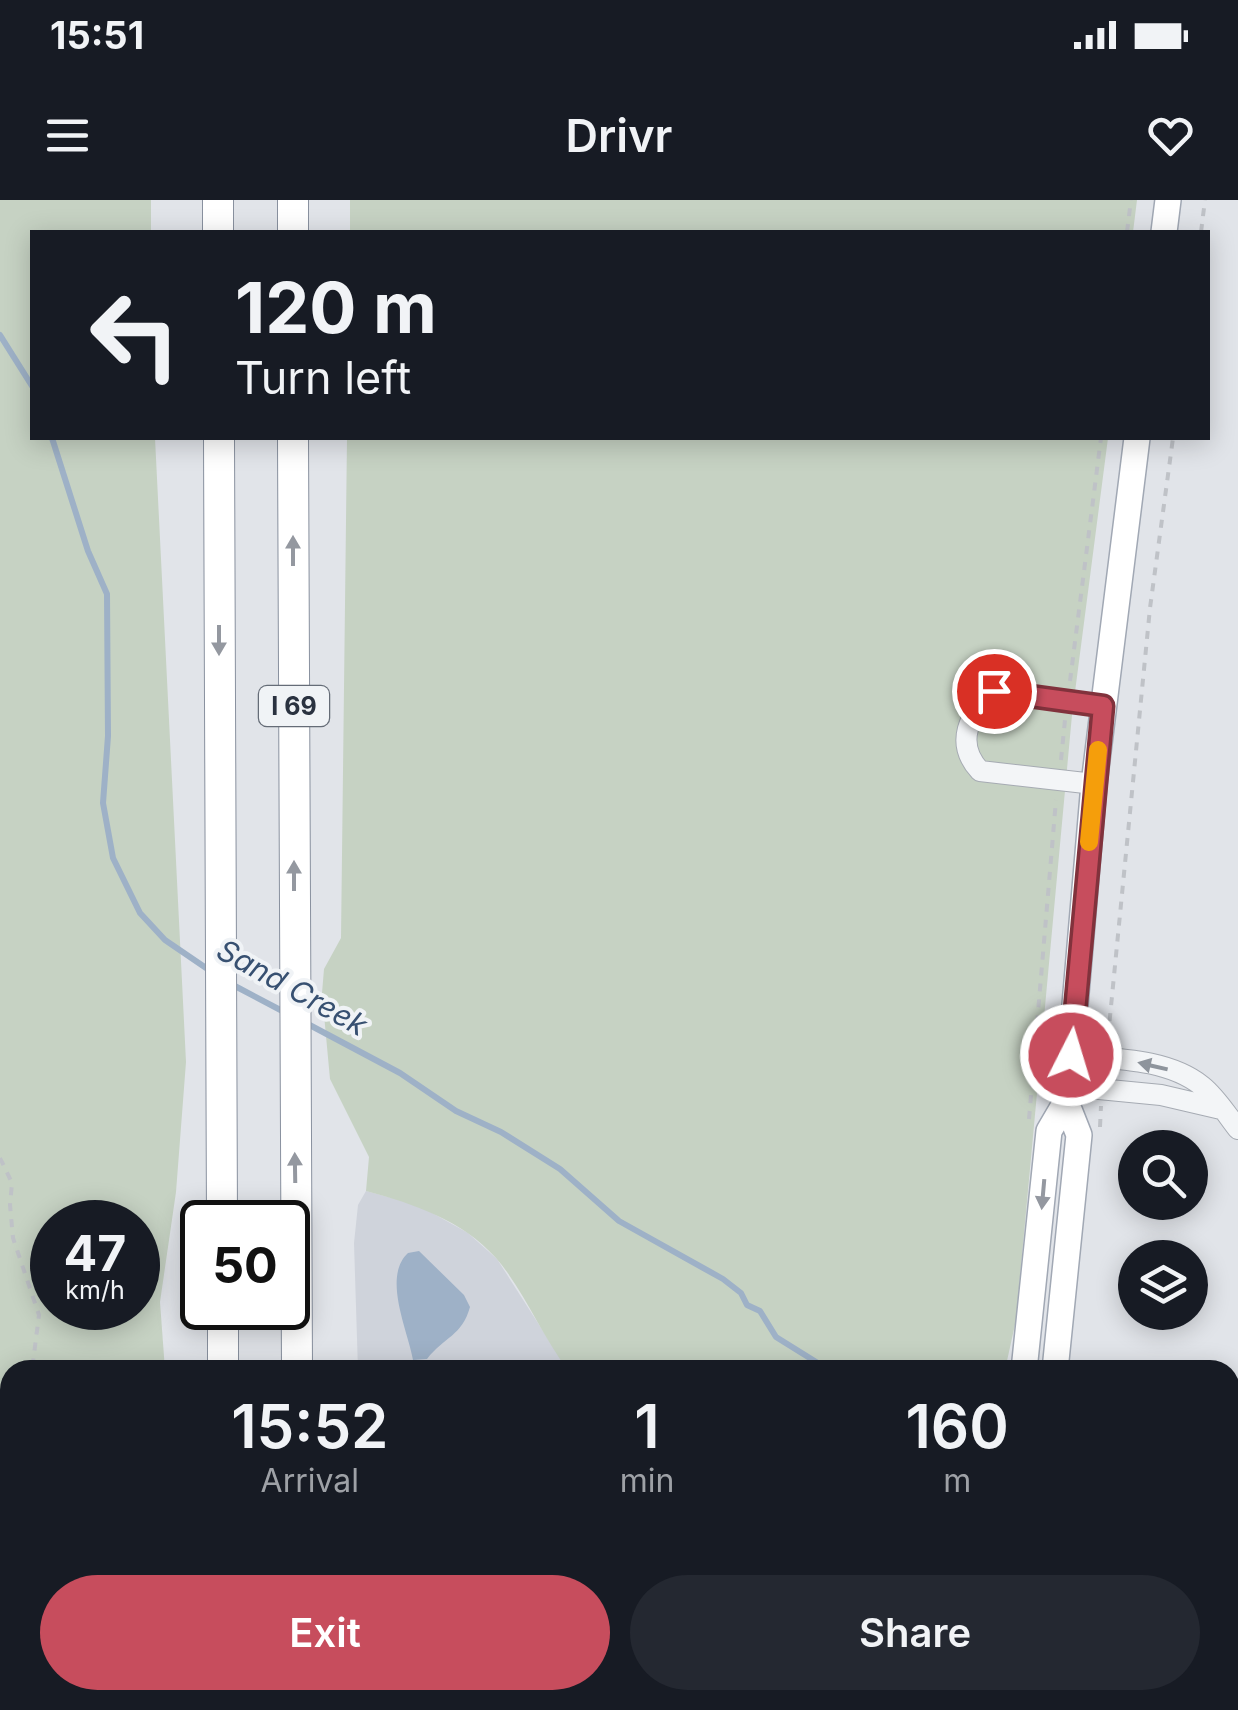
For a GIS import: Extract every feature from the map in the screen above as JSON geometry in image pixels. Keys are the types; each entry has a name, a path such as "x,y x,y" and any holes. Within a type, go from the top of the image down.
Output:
{"highway":[{"path":"218,200 218,230"},
{"path":"292,200 293,230"},
{"name":"I 69","path":"219,440 222,1200"},
{"name":"I 69","path":"293,440 298,1360"},
{"path":"223,1330 223,1360"}],"main road":[{"path":"1164,230 1168,200"},
{"path":"1025,1360 1049,1131 1067,1094 1094,784 1137,440"},
{"path":"1055,1360 1079,1135 1067,1094"}],"street":[{"path":"1094,784 980,771 971,761 964,734 977,707 994,691 1103,706"},
{"path":"1071,1055 1141,1063 1185,1076 1204,1087 1238,1129"},
{"path":"1067,1094 1103,1089 1161,1095 1221,1109"}],"path":[{"path":"1127,230 1131,200"},
{"path":"1201,230 1205,200"},
{"path":"1028,1127 1058,780 1100,440"},
{"path":"1106,1059 1150,608 1173,440"},
{"path":"1100,1129 1103,1089"},
{"path":"0,1158 12,1183 13,1238 39,1315 33,1360"}],"shaded area":[{"path":"366,1191 418,1205 468,1233 497,1259 562,1360 358,1360 354,1243 358,1205"}],"green space":[{"path":"0,200 151,200 151,230 30,230 30,440 155,440 186,1062 176,1192 160,1302 164,1360 0,1360"},
{"path":"350,200 1137,200 1133,230 350,230"},
{"path":"347,440 1108,440 1072,715 1016,1320 1007,1360 561,1360 515,1284 483,1245 436,1215 366,1191 369,1157 330,1079 322,993 324,969 341,938"}],"water":[{"path":"419,1251 464,1295 470,1307 457,1330 427,1359 413,1360 399,1305 397,1276 408,1253"}],"waterway":[{"name":"Sand Creek","path":"0,335 30,383"},
{"name":"Sand Creek","path":"53,440 88,551 107,594 108,736 103,803 113,858 140,913 165,940 209,970"},
{"name":"Sand Creek","path":"233,985 288,1014"},
{"name":"Sand Creek","path":"304,1022 400,1073 456,1111 501,1132 560,1169 619,1221 723,1279 741,1293 747,1305 760,1311 776,1337 813,1360"}],"slow traffic":[{"path":"1089,842 1098,750"}],"route":[{"path":"994,691 1103,706 1071,1055"}]}
